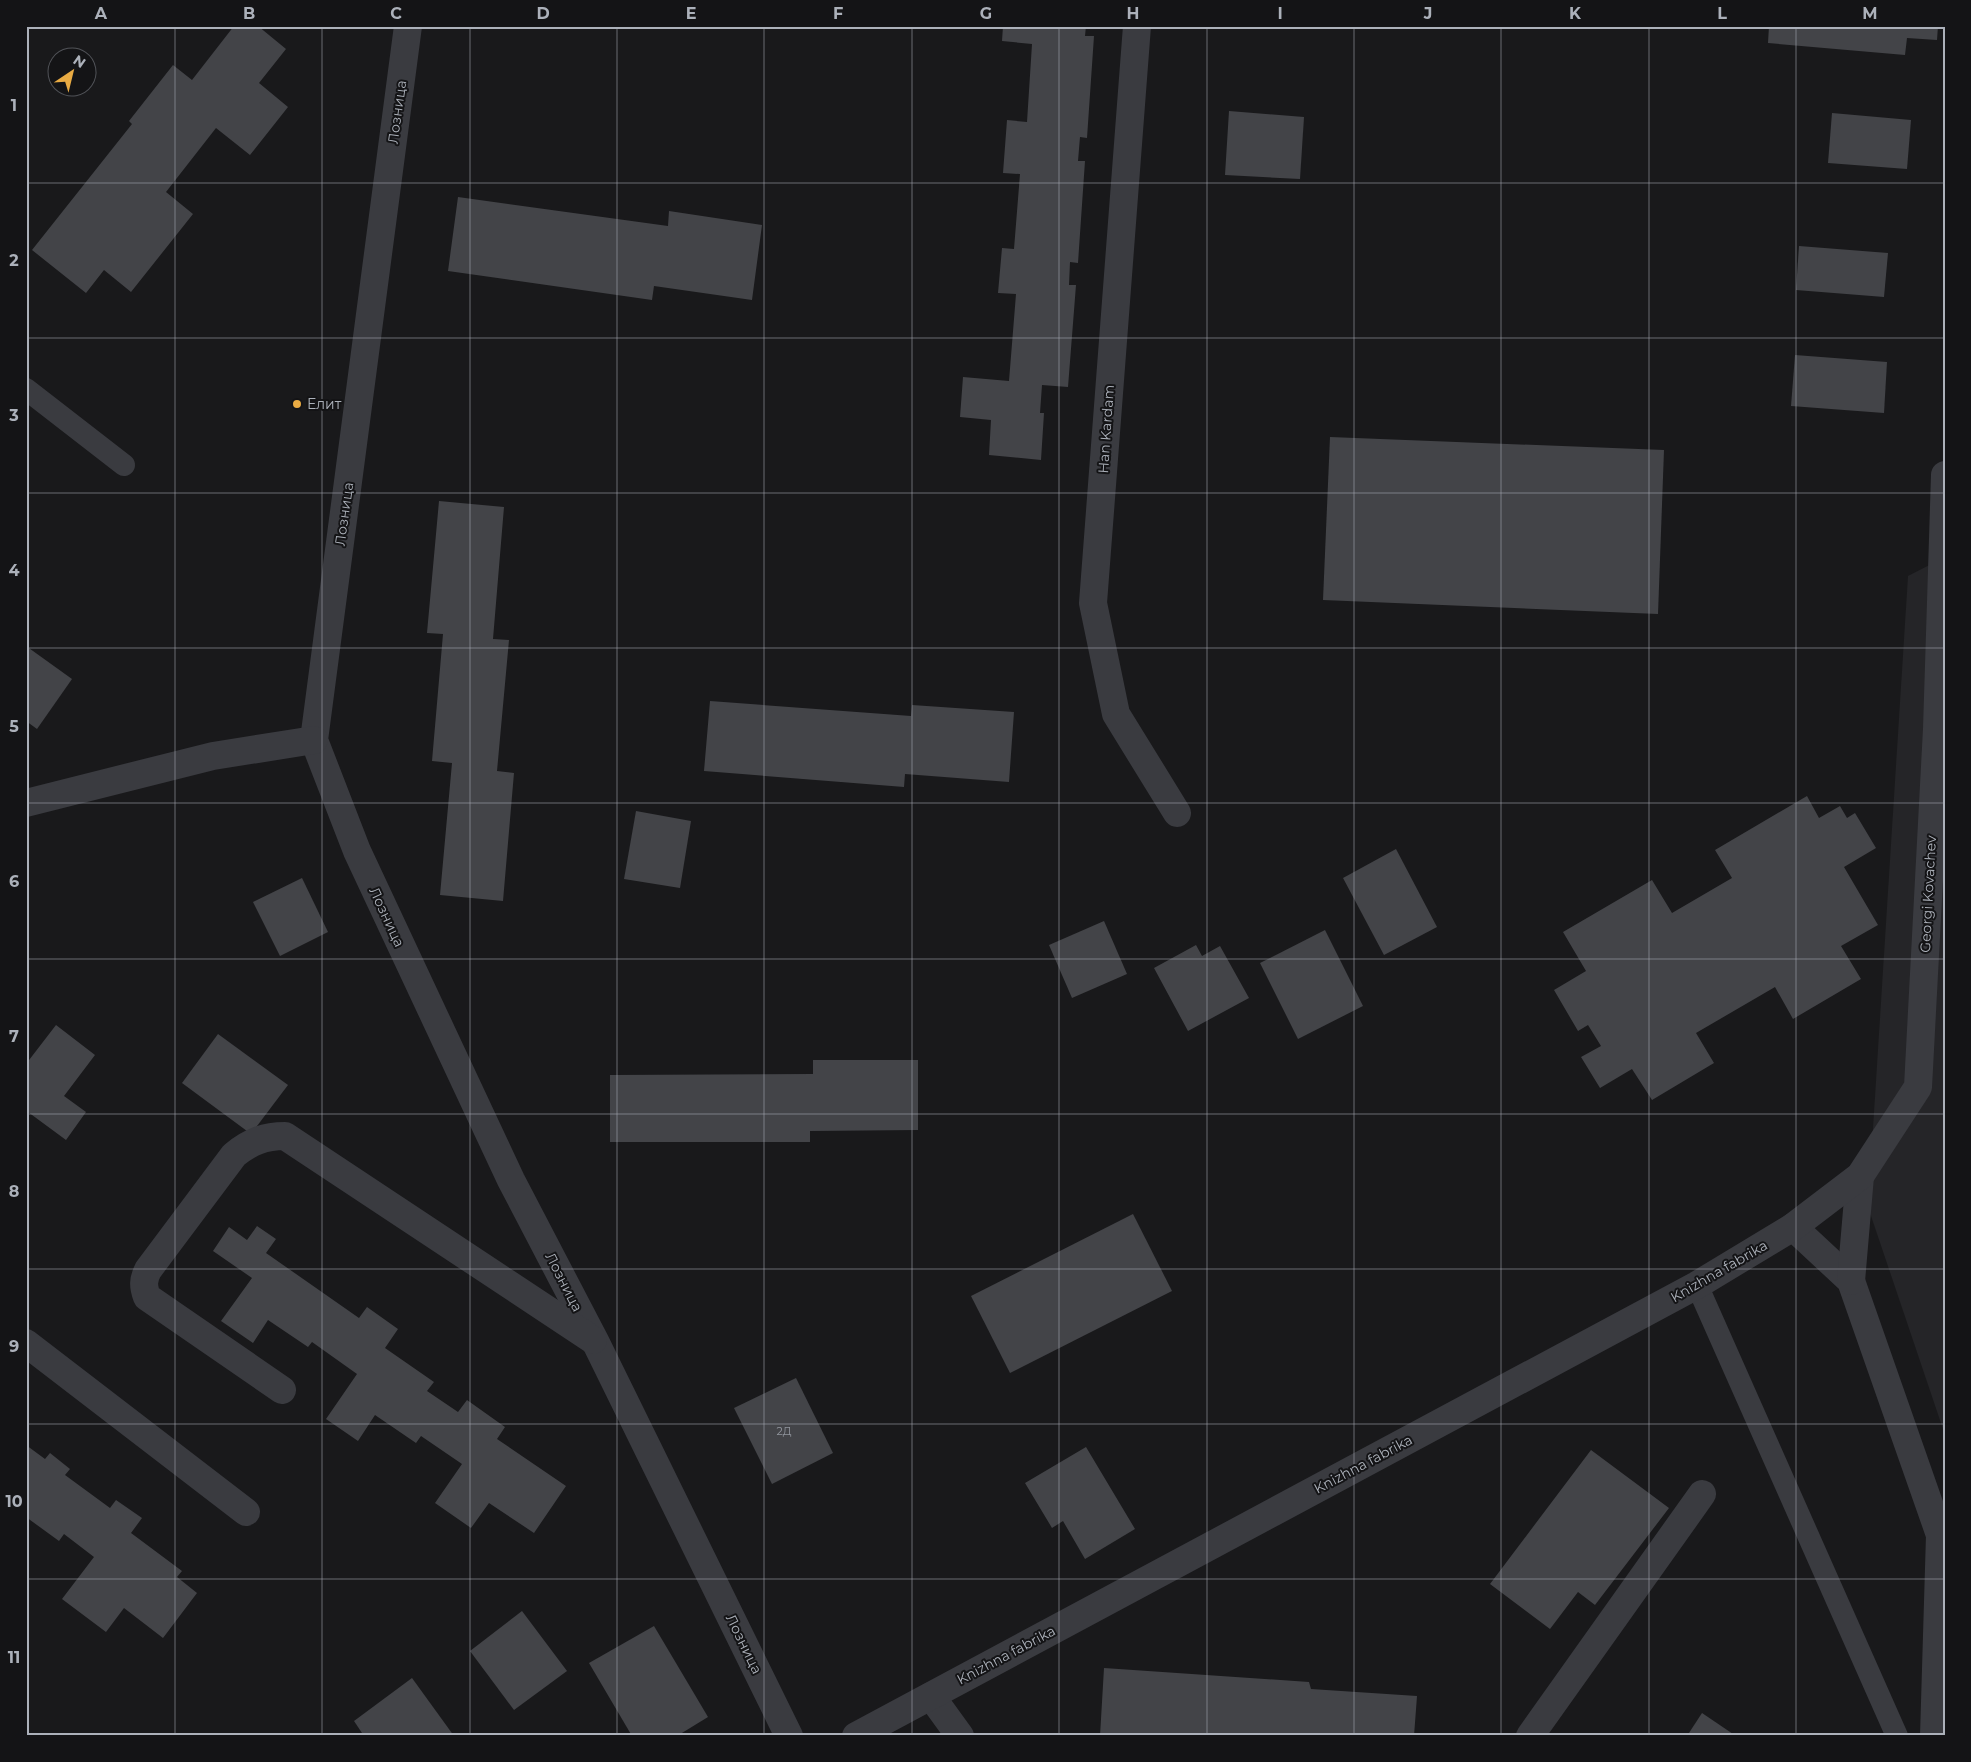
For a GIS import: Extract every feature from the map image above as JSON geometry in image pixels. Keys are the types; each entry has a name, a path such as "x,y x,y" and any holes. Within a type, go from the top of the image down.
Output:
{"street":[{"name":"Лозница","path":"408,26 314,740 357,852 511,1180 595,1341 789,1736"},
{"name":"Han Kardam","path":"1137,26 1093,603 1116,714 1178,813"},
{"name":"Georgi Kovachev","path":"1860,1176 1918,1087 1938,728 1945,475"},
{"path":"26,802 213,756 314,740"},
{"path":"282,1390 148,1297 143,1286 148,1270 234,1155 258,1139 272,1136 285,1136 595,1341"},
{"path":"1860,1176 1851,1281 1940,1535 1934,1736"},
{"name":"Knizhna fabrika","path":"856,1736 1697,1285 1793,1227 1860,1176"},
{"path":"1793,1227 1851,1281"},
{"path":"26,1343 246,1512"},
{"path":"1530,1736 1702,1494"},
{"path":"931,1696 960,1736"}],"lane":[{"path":"26,389 124,465"},
{"path":"1697,1285 1897,1736"}],"shaded area":[{"path":"1945,557 1945,1435 1868,1207 1908,576"}],"building":[{"path":"234,26 258,26 286,49 259,83 288,107 250,155 216,128 166,192 193,214 131,292 104,270 86,293 32,250 132,124 129,121 173,65 192,80"},
{"path":"1003,26 1086,26 1085,36 1094,36 1087,138 1080,137 1078,161 1085,161 1078,263 1070,262 1069,285 1076,285 1068,387 1042,385 1040,413 1044,413 1041,460 989,455 991,420 960,417 963,377 1009,381 1016,294 998,293 1002,248 1014,249 1020,174 1003,173 1007,120 1027,122 1032,44 1002,41"},
{"path":"1769,26 1938,26 1937,40 1907,38 1905,55 1768,43"},
{"path":"1229,111 1304,117 1300,179 1225,175"},
{"path":"1832,113 1911,120 1907,169 1828,163"},
{"path":"458,197 668,226 669,211 762,225 752,300 654,286 652,300 448,271"},
{"path":"1799,246 1888,253 1884,297 1796,290"},
{"path":"1795,355 1887,362 1884,413 1791,406"},
{"path":"1330,437 1664,450 1658,614 1323,600"},
{"path":"439,501 504,507 493,639 509,640 497,771 514,773 503,901 440,895 452,763 432,761 443,634 427,633"},
{"path":"26,646 72,679 37,729 26,721"},
{"path":"710,701 911,716 912,705 1014,712 1009,782 905,774 904,787 704,771"},
{"path":"1807,796 1819,818 1840,806 1847,818 1855,813 1876,848 1844,867 1878,925 1841,946 1861,979 1793,1019 1775,987 1696,1033 1714,1063 1652,1100 1632,1069 1600,1088 1581,1057 1601,1046 1588,1025 1578,1031 1554,990 1586,971 1563,932 1652,880 1672,913 1732,878 1715,850"},
{"path":"636,811 691,821 680,888 624,879"},
{"path":"1396,849 1437,927 1384,955 1343,878"},
{"path":"302,878 328,932 280,956 253,902"},
{"path":"1104,921 1127,974 1072,998 1049,945"},
{"path":"1325,930 1363,1006 1298,1039 1260,963"},
{"path":"1196,945 1202,956 1220,946 1249,998 1188,1031 1154,968"},
{"path":"56,1025 95,1055 64,1096 86,1112 66,1140 28,1112 26,1113 26,1064"},
{"path":"218,1034 288,1085 251,1134 182,1083"},
{"path":"813,1060 918,1060 918,1130 810,1131 810,1142 610,1142 610,1075 813,1074"},
{"path":"1133,1214 1172,1291 1010,1373 971,1296"},
{"path":"257,1226 276,1239 266,1253 359,1318 367,1307 398,1329 385,1348 434,1382 427,1391 458,1412 467,1400 505,1427 497,1439 566,1486 534,1533 489,1503 471,1528 435,1503 462,1464 421,1436 416,1443 375,1415 358,1441 326,1419 357,1374 312,1342 308,1347 268,1320 253,1343 221,1321 252,1278 213,1251 229,1227 247,1240"},
{"path":"796,1378 833,1453 772,1484 734,1408"},
{"path":"26,1445 45,1459 50,1453 70,1469 65,1475 110,1508 116,1500 142,1518 131,1533 182,1571 177,1577 197,1593 163,1638 124,1608 106,1632 62,1599 94,1557 64,1534 59,1541 26,1517"},
{"path":"1086,1447 1135,1529 1085,1559 1063,1521 1052,1528 1025,1483"},
{"path":"1591,1450 1669,1508 1595,1605 1578,1592 1550,1629 1490,1584"},
{"path":"522,1611 567,1671 514,1710 470,1651"},
{"path":"654,1626 708,1717 677,1736 632,1736 589,1663"},
{"path":"1104,1668 1309,1682 1311,1689 1417,1696 1414,1736 1100,1736"},
{"path":"412,1678 454,1736 364,1736 354,1721"},
{"path":"1702,1713 1736,1736 1687,1736"}],"place":[{"name":"Елит","path":"297,404"}]}
